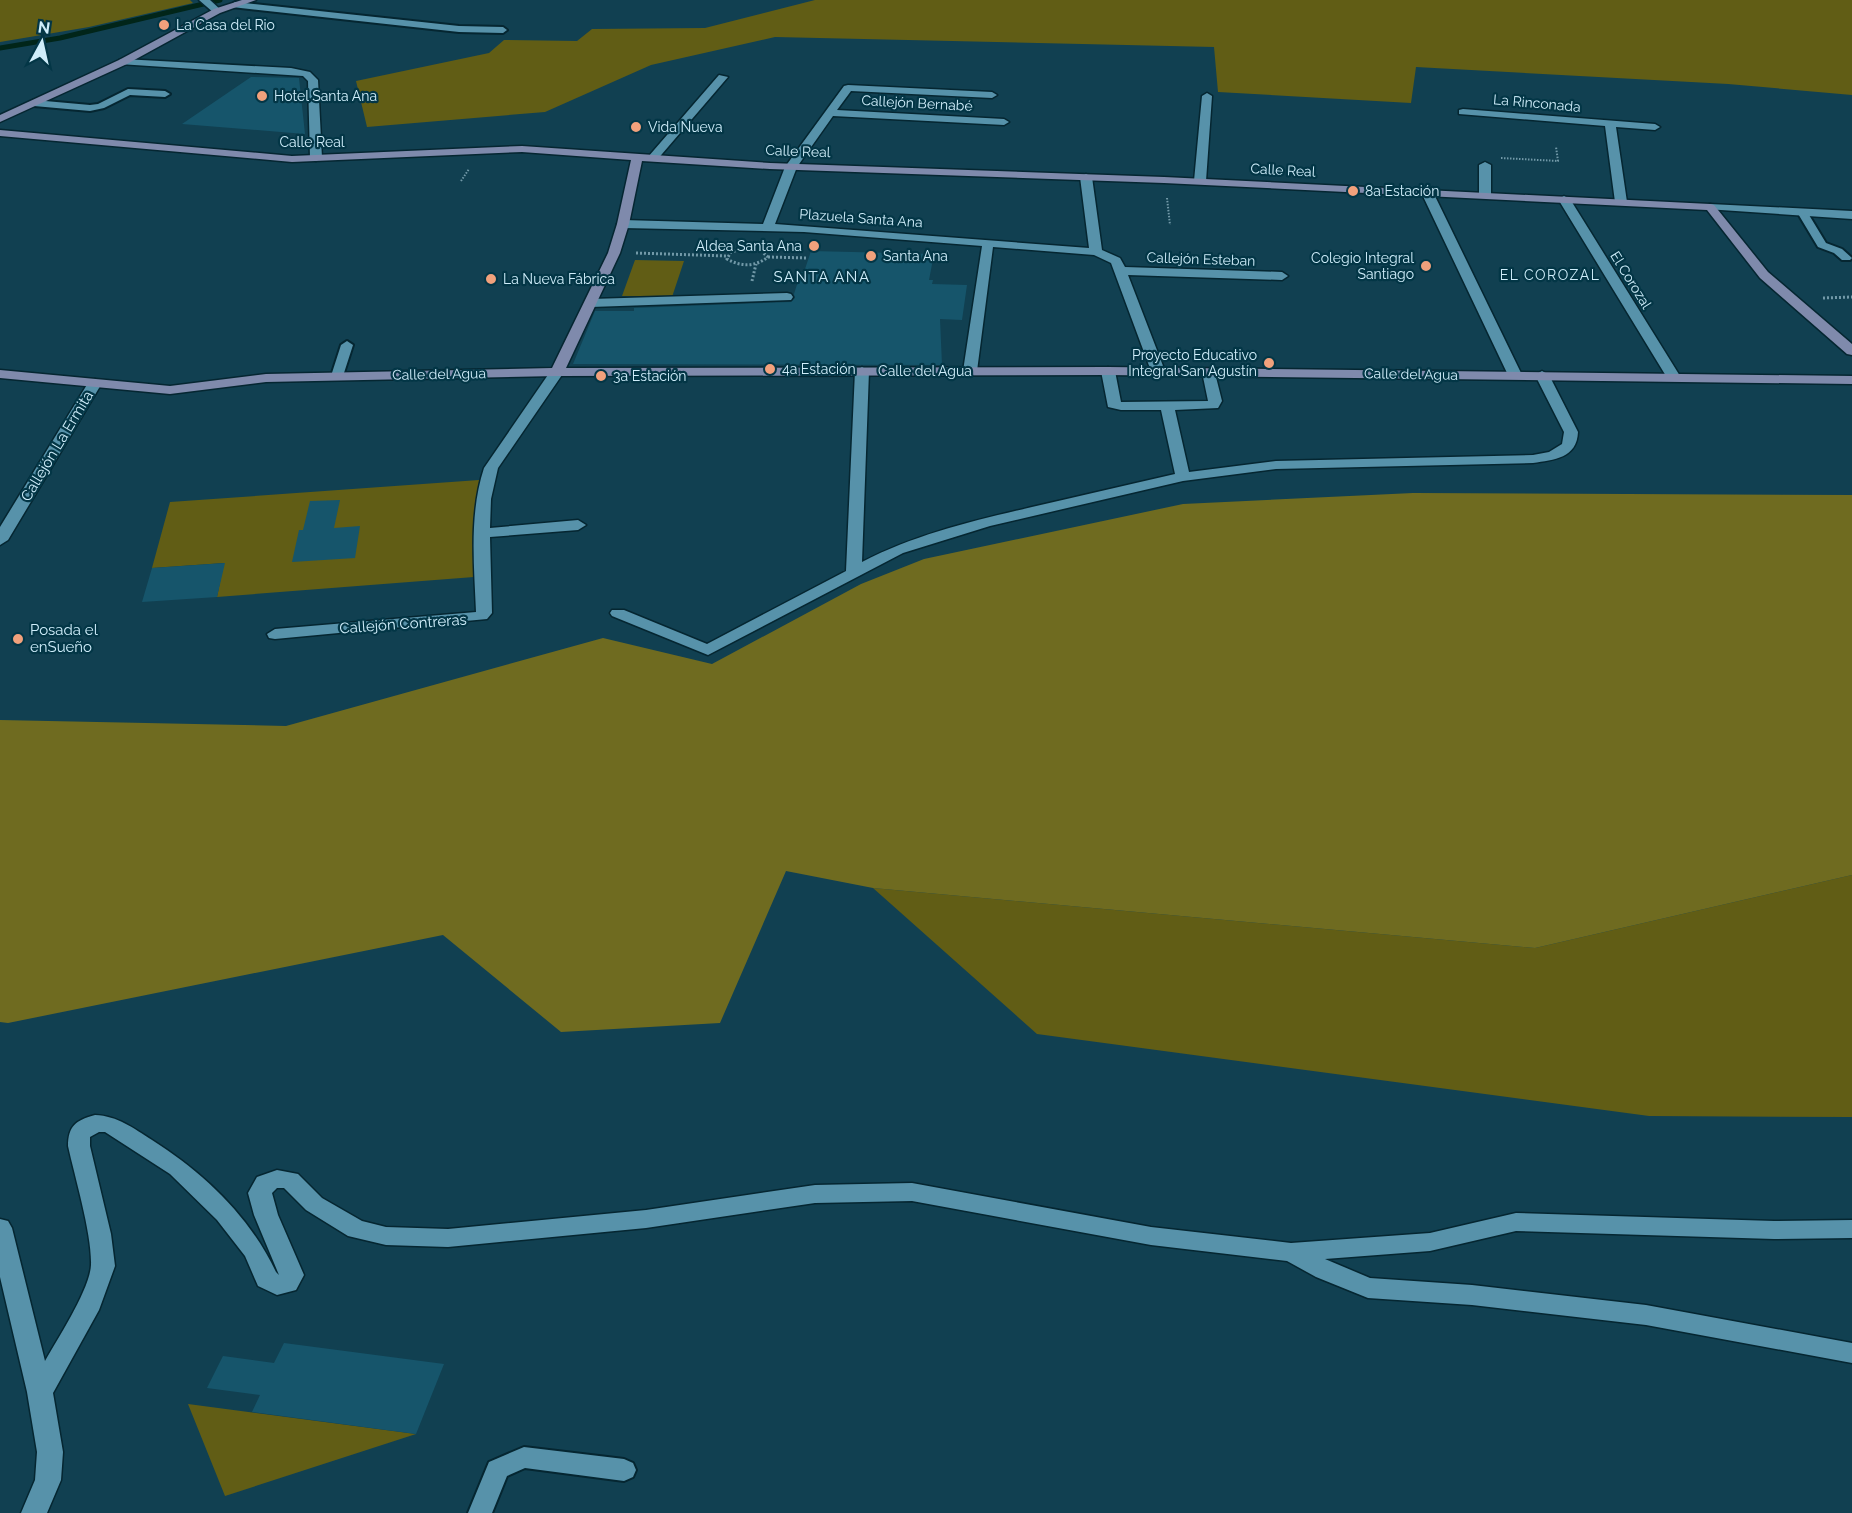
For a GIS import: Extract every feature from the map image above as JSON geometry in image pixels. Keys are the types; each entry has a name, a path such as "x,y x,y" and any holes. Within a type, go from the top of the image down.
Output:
{"street":[{"path":"204,0 215,9"},
{"path":"0,119 123,62 215,9 250,0"},
{"path":"123,62 291,71 306,74 313,80 316,158"},
{"path":"652,159 723,77"},
{"name":"Callejón Bernabé","path":"768,227 791,166 848,88 992,95"},
{"path":"1200,181 1207,96"},
{"name":"La Rinconada","path":"1463,112 1655,127"},
{"name":"Callejón Bernabé","path":"829,113 1004,122"},
{"path":"1610,124 1621,202 1852,215"},
{"name":"Calle Real","path":"0,133 280,158 522,149 791,166 1200,181 1621,202"},
{"path":"557,372 614,253 623,224 637,157"},
{"path":"1485,165 1485,195"},
{"path":"1086,177 1096,252 1116,261 1158,371"},
{"path":"1427,192 1515,375"},
{"name":"El Corozal","path":"1564,199 1673,376"},
{"path":"1710,207 1764,274 1852,351"},
{"name":"Plazuela Santa Ana","path":"623,224 768,227 1096,252"},
{"path":"970,371 988,243"},
{"name":"Callejón Esteban","path":"1119,271 1282,276"},
{"path":"591,303 787,297"},
{"path":"854,571 862,371"},
{"path":"1107,371 1115,405 1167,406 1215,404 1209,372"},
{"name":"Calle del Agua","path":"0,374 170,390 266,378 557,372 1158,371 1852,380"},
{"name":"Callejón Contreras","path":"275,634 481,616 484,613 483,533 486,480 491,468 557,372"},
{"path":"618,613 708,650 897,550 933,537 1184,477 1276,465 1533,459 1556,455 1567,449 1572,441 1571,432 1542,375"},
{"name":"Callejón La Ermita","path":"0,540 95,383"},
{"path":"1167,406 1184,477"},
{"path":"483,533 578,525"},
{"path":"40,1392 87,1310 103,1266 99,1234 79,1146 79,1132 95,1123 110,1124 178,1167 225,1214 254,1251 267,1279 277,1285 287,1283 292,1275 266,1215 260,1193 265,1183 277,1179 290,1179 314,1204 357,1228 386,1236 448,1239 646,1219 814,1194 912,1192 1151,1236 1291,1252 1430,1242 1516,1222 1774,1230 1852,1229"},
{"path":"0,1228 40,1392 50,1452 48,1480 34,1513"},
{"path":"1291,1252 1324,1270 1368,1288 1472,1295 1646,1315 1852,1353"}],"lane":[{"path":"235,5 459,29 503,30"},
{"path":"34,103 90,108 101,106 128,92 165,94"},
{"path":"1802,212 1822,245 1842,253 1846,258"},
{"path":"337,376 347,345"},
{"path":"480,1513 498,1469 524,1457 624,1470"}],"path":[{"path":"1485,165 1485,157 1557,161 1556,147"},
{"path":"1164,180 1170,225"},
{"path":"614,253 727,255 737,250 753,248 765,252 768,257"},
{"path":"727,255 731,262 747,265 762,262 768,257 808,258"}],"shaded area":[{"path":"0,0 190,0 193,3 89,27 0,42"},
{"path":"815,0 1852,0 1852,95 1728,84 1416,67 1411,103 1218,92 1214,47 775,37 651,65 545,112 367,127 356,81 489,53 504,40 577,41 592,29 705,28"},
{"path":"635,260 684,261 672,297 622,296"},
{"path":"479,480 474,577 217,597 224,563 152,568 170,502"},
{"path":"1413,493 1852,495 1852,875 1535,948 873,888 786,871 720,1023 561,1032 443,935 8,1023 0,1022 0,720 286,726 603,638 712,664 861,584 924,559 1183,504"},
{"path":"1852,875 1852,1117 1649,1116 1037,1034 873,888 1535,948"},
{"path":"188,1404 416,1434 225,1496"}],"building":[{"name":"Hotel Santa Ana","path":"251,77 299,78 305,134 182,124"},
{"path":"811,251 934,254 929,280 933,280 932,284 967,285 962,320 940,319 942,365 573,364 595,311 791,302 795,298 794,294 801,272 804,272"},
{"path":"340,500 334,528 360,526 355,558 292,562 299,530 303,530 310,501"},
{"path":"225,563 217,597 142,602 152,568"},
{"path":"284,1343 444,1364 416,1434 252,1412 260,1395 207,1388 223,1356 274,1363"}],"waterway":[{"path":"0,48 60,38 220,0"}],"place":[{"name":"La Casa del Rio","path":"164,25"},
{"name":"Hotel Santa Ana","path":"262,96"},
{"name":"Vida Nueva","path":"636,127"},
{"name":"8a Estación","path":"1353,191"},
{"name":"Aldea Santa Ana","path":"814,246"},
{"name":"Santa Ana","path":"871,256"},
{"name":"Colegio Integral Santiago","path":"1426,266"},
{"name":"La Nueva Fábrica","path":"491,279"},
{"name":"Proyecto Educativo Integral San Agustín","path":"1269,363"},
{"name":"4a Estación","path":"770,369"},
{"name":"3a Estación","path":"601,376"},
{"name":"Posada el enSueño","path":"18,639"}],"district":[{"name":"EL COROZAL","path":"1550,275"},
{"name":"SANTA ANA","path":"822,277"}]}
